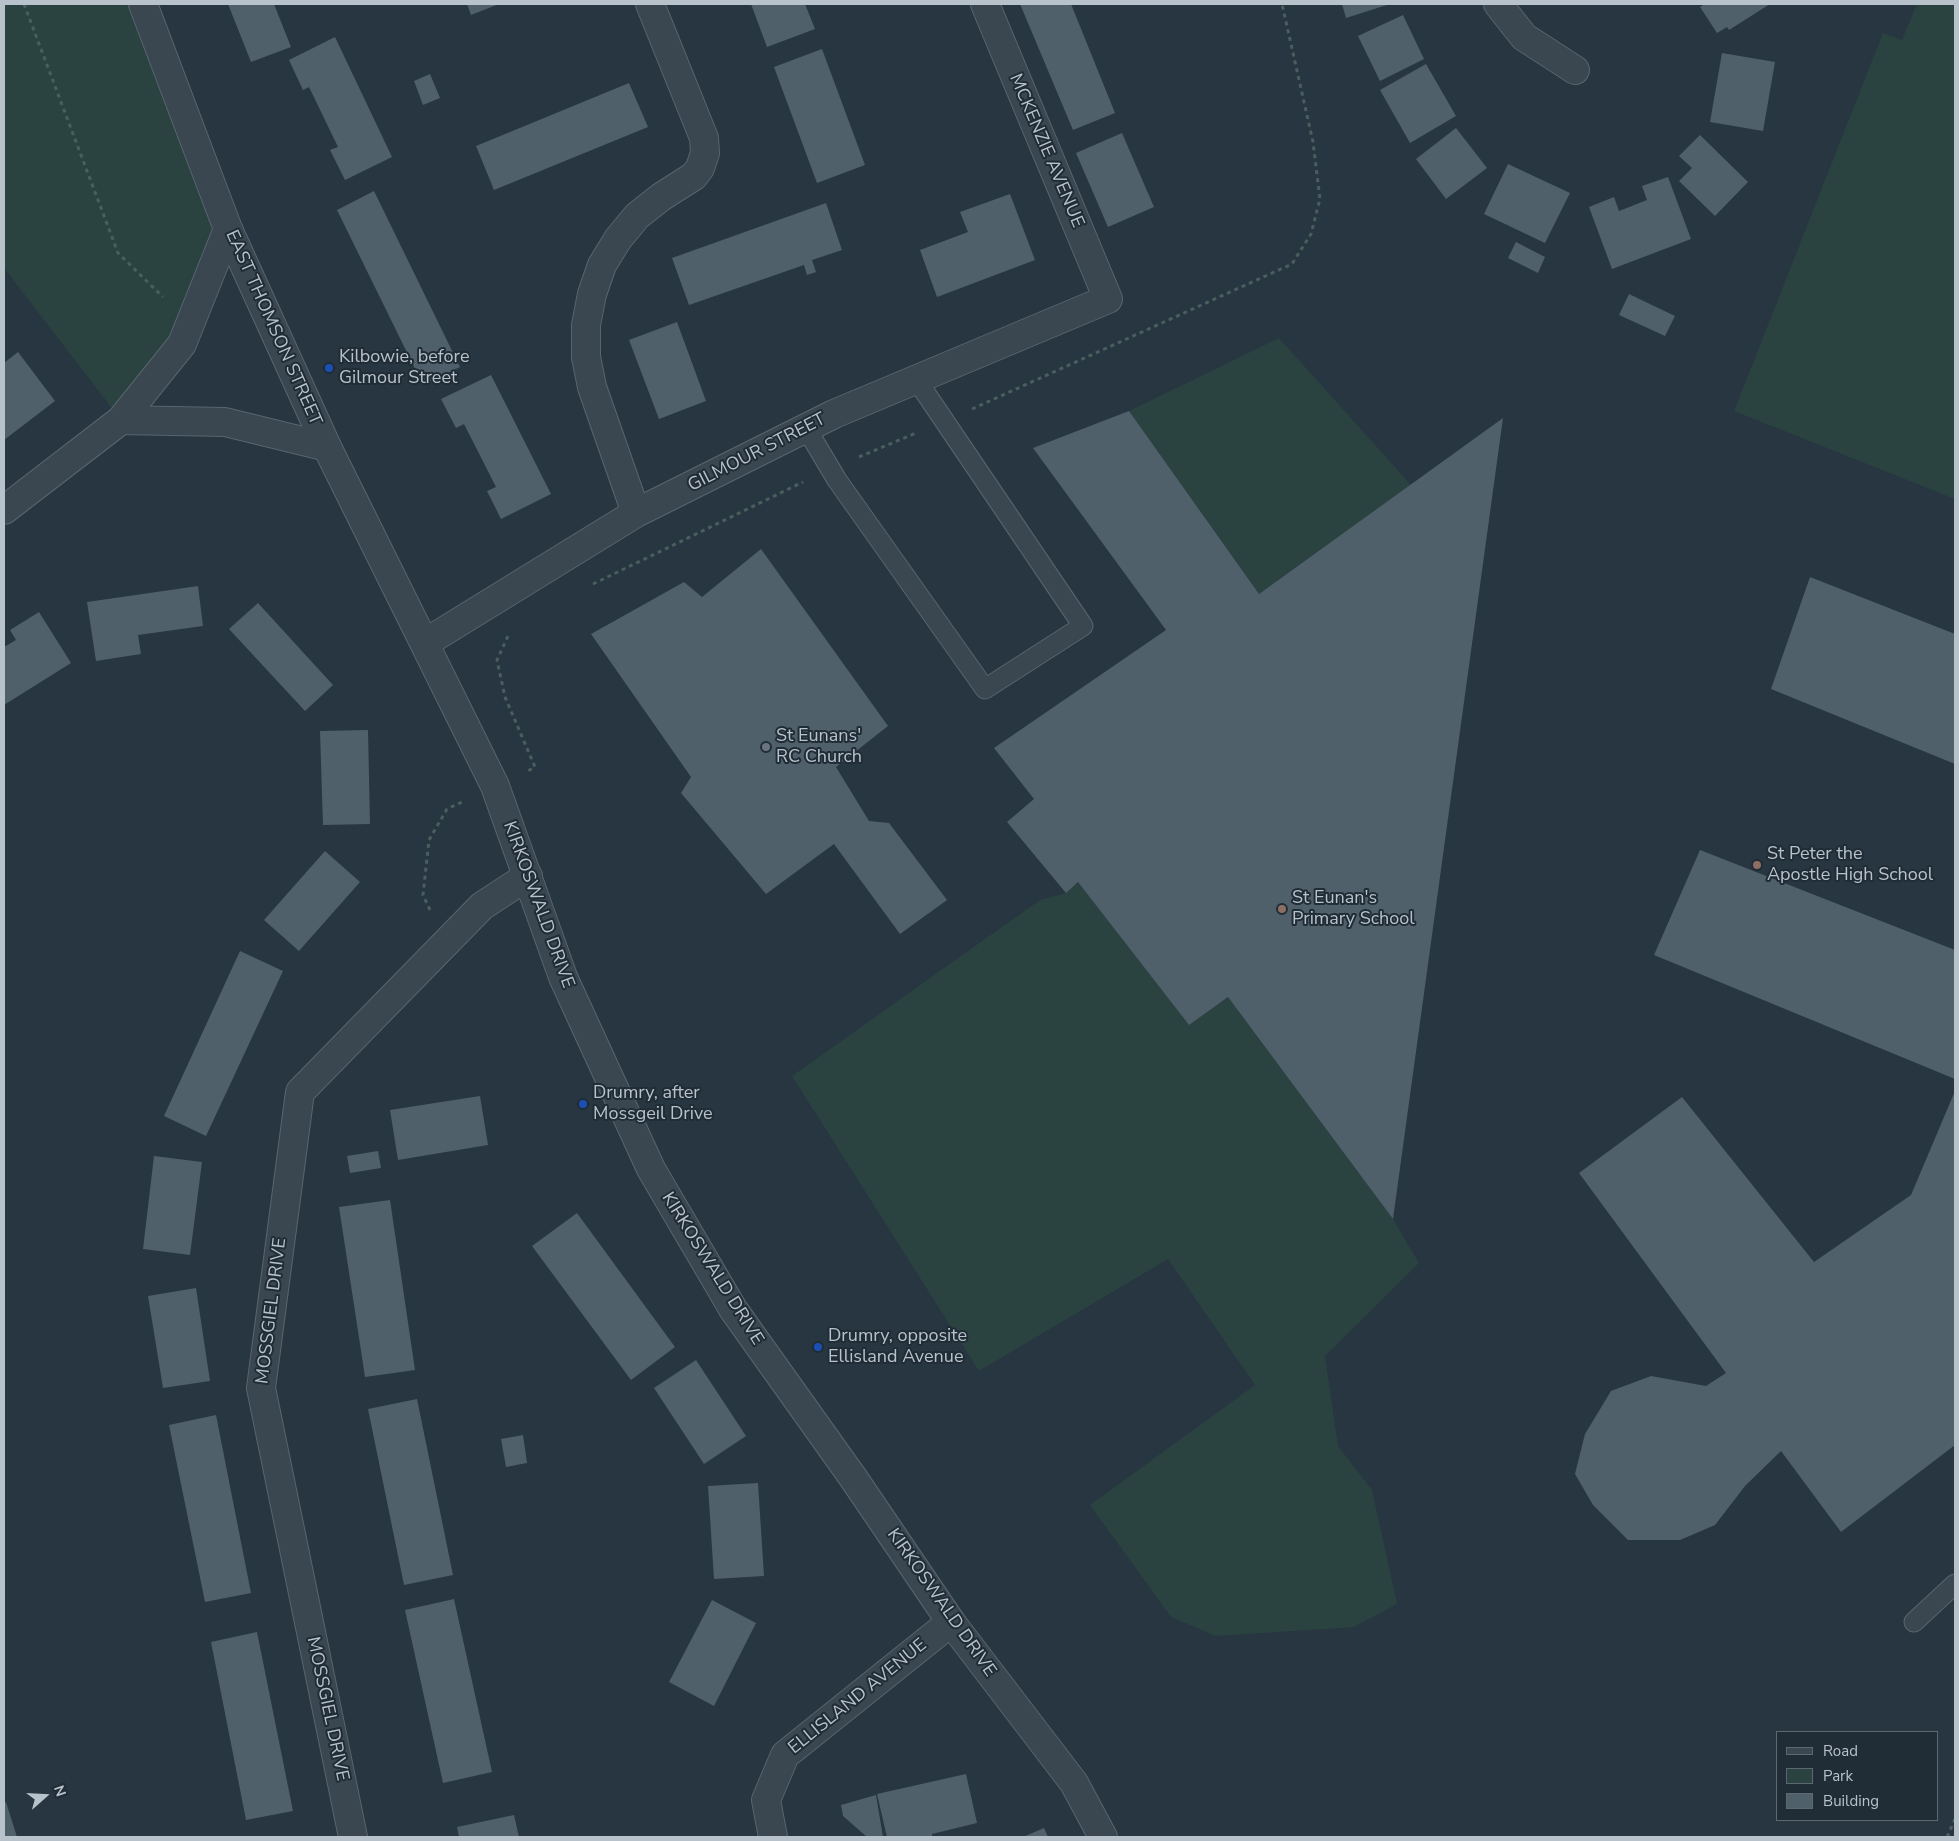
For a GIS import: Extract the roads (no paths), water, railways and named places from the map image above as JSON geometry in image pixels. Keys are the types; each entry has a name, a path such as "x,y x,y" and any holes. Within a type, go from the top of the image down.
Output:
{"street":[{"name":"EAST THOMSON STREET","path":"144,4 228,229 327,447 425,643"},
{"path":"636,513 592,387 586,356 586,325 590,302 602,265 618,239 637,216 660,197 694,176 705,154 704,138 650,4"},
{"name":"MCKENZIE AVENUE","path":"985,4 1108,299"},
{"path":"1498,4 1524,37 1575,70"},
{"path":"4,510 121,420 182,344 228,229"},
{"name":"GILMOUR STREET","path":"425,643 636,513 806,428 916,379 1108,299"},
{"path":"121,420 225,422 327,447"},
{"name":"KIRKOSWALD DRIVE","path":"425,643 495,786 563,977 652,1169 733,1309 854,1479 951,1622 1074,1783 1103,1837"},
{"name":"MOSSGIEL DRIVE","path":"353,1837 261,1388 300,1092 482,906 528,876"},
{"name":"ELLISLAND AVENUE","path":"773,1837 766,1800 785,1755 951,1622"}],"lane":[{"path":"806,428 837,480 985,688 1083,626 916,379"},
{"path":"1914,1622 1955,1584"}],"place":[{"name":"Kilbowie, before Gilmour Street","path":"329,368"},
{"name":"St Eunans' RC Church","path":"766,747"},
{"name":"St Peter the Apostle High School","path":"1757,865"},
{"name":"St Eunan's Primary School","path":"1282,909"},
{"name":"Drumry, after Mossgeil Drive","path":"583,1104"},
{"name":"Drumry, opposite Ellisland Avenue","path":"818,1347"}]}
